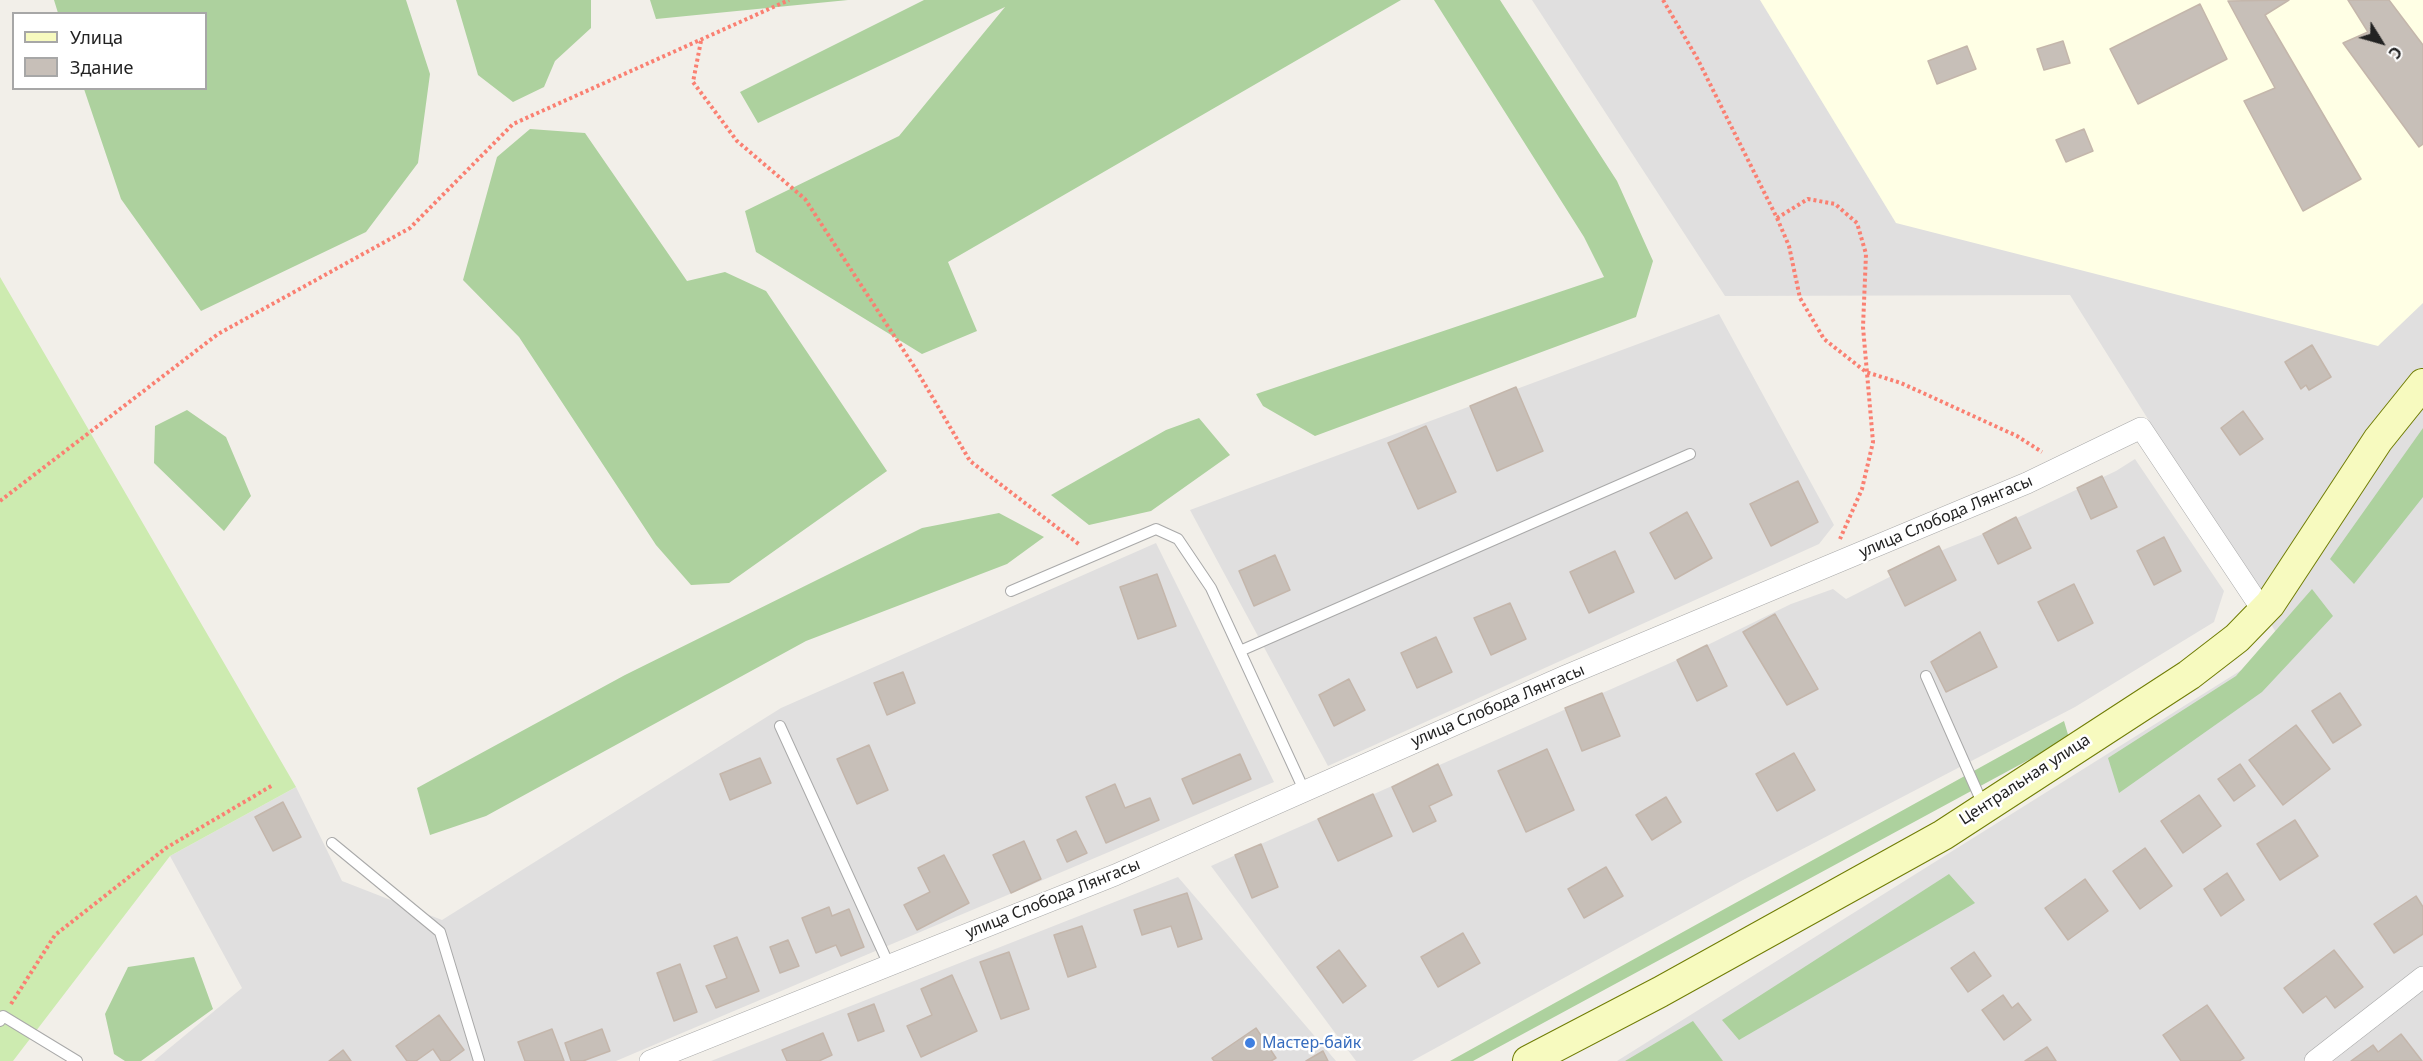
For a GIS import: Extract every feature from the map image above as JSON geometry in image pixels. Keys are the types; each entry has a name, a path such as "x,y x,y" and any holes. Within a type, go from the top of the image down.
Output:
{"street":[{"name":"Центральная улица","path":"1528,1061 1660,992 1943,835 2189,675 2237,638 2270,604 2379,440 2423,384"},
{"name":"улица Слобода Лянгасы","path":"650,1061 1115,875 1566,676 2016,488 2141,429 2263,611"},
{"path":"2315,1061 2423,977"}],"lane":[{"path":"1240,651 1690,454"},
{"path":"1011,591 1156,529 1178,539 1211,588 1304,790"},
{"path":"1926,676 1984,807"},
{"path":"780,726 889,965"},
{"path":"332,843 440,932 479,1061"},
{"path":"2,1018 77,1061"}],"path":[{"path":"0,501 218,334 410,228 513,124 789,0"},
{"path":"1663,0 1697,58 1778,218 1789,246 1800,298 1824,339 1866,372 1901,383 2017,436 2063,466"},
{"path":"701,41 693,82 737,141 805,199 917,371 970,461 1094,556"},
{"path":"1778,218 1808,199 1835,204 1857,223 1866,254 1863,327 1873,442 1862,489 1844,534 1820,570"},
{"path":"2,1018 56,934 166,848 273,785"}],"shaded area":[{"path":"1532,0 2423,0 2423,1061 1617,1061 2283,644 2263,611 2256,591 2070,295 1725,296"},
{"path":"1760,0 2423,0 2423,303 2378,346 1896,223"},
{"path":"1719,314 1834,525 1819,544 1328,766 1190,510"},
{"path":"2135,459 2224,591 2214,622 2075,707 1743,880 1412,1061 1356,1061 1211,866 1677,660 1791,604 1833,589 1846,599 1945,549 1983,534 2116,471"},
{"path":"1156,543 1274,782 616,1061 154,1061 242,988 170,856 296,787 342,881 442,920 781,708"},
{"path":"1178,877 1336,1061 711,1061"}],"green space":[{"path":"54,0 406,0 430,74 418,163 366,232 201,311 121,199 84,90 207,90 207,12 58,12"},
{"path":"456,0 591,0 591,28 555,61 544,87 513,102 478,75"},
{"path":"650,0 848,0 656,19"},
{"path":"924,0 1401,0 948,262 977,331 922,354 756,252 745,211 899,136 1005,7 758,123 740,92"},
{"path":"1434,0 1500,0 1617,181 1653,261 1636,317 1315,436 1263,406 1256,394 1604,277 1584,237"},
{"path":"530,129 585,133 687,281 725,272 766,291 887,471 729,583 691,585 656,545 519,337 463,280 497,157"},
{"path":"0,277 296,787 170,856 13,1061 0,1061"},
{"path":"187,410 226,437 251,496 224,531 154,463 155,426"},
{"path":"1199,418 1230,455 1151,511 1089,525 1051,495 1166,430"},
{"path":"2423,428 2423,497 2354,584 2330,559"},
{"path":"999,513 1044,537 1007,564 806,641 486,816 430,835 417,788 625,675 922,528"},
{"path":"2312,589 2333,616 2262,692 2119,793 2108,758 2236,676"},
{"path":"2064,721 2069,738 1473,1061 1450,1061"},
{"path":"1949,874 1975,903 1739,1040 1722,1020"},
{"path":"194,957 213,1009 141,1061 125,1061 114,1054 105,1014 128,967"},
{"path":"1693,1021 1723,1061 1625,1061"}],"building":[{"path":"2289,0 2265,15 2361,179 2303,211 2244,101 2275,88 2228,1"},
{"path":"2348,0 2389,0 2423,45 2423,144 2419,147 2343,43 2368,32"},
{"path":"2200,4 2227,59 2138,104 2110,49"},
{"path":"2063,41 2070,63 2044,70 2037,49"},
{"path":"1967,46 1976,69 1937,84 1928,61"},
{"path":"2084,129 2093,151 2066,162 2056,140"},
{"path":"2312,345 2331,377 2309,390 2306,385 2301,389 2285,362"},
{"path":"1516,387 1543,451 1497,471 1470,406"},
{"path":"2243,411 2263,439 2240,455 2221,428"},
{"path":"1426,426 1456,492 1418,509 1388,443"},
{"path":"2102,476 2117,507 2091,519 2077,488"},
{"path":"1798,481 1818,522 1771,546 1750,504"},
{"path":"1687,512 1712,558 1675,579 1650,533"},
{"path":"2016,517 2031,548 1998,564 1983,534"},
{"path":"2164,537 2181,571 2154,585 2137,551"},
{"path":"1939,546 1956,580 1905,606 1888,571"},
{"path":"1615,551 1634,592 1589,613 1570,572"},
{"path":"1275,555 1290,590 1254,606 1239,571"},
{"path":"1157,574 1176,626 1138,639 1120,587"},
{"path":"2074,584 2093,623 2058,641 2038,602"},
{"path":"1510,603 1526,639 1491,655 1474,618"},
{"path":"1775,614 1818,689 1787,705 1743,632"},
{"path":"1980,632 1997,667 1946,692 1931,662"},
{"path":"1436,637 1452,672 1417,688 1401,653"},
{"path":"1707,645 1727,686 1697,701 1677,660"},
{"path":"903,672 915,703 887,715 874,683"},
{"path":"1349,679 1365,710 1334,726 1319,695"},
{"path":"1602,693 1620,736 1582,751 1565,708"},
{"path":"2340,693 2361,725 2333,743 2312,711"},
{"path":"2296,725 2330,769 2283,805 2249,760"},
{"path":"869,745 888,790 857,804 837,759"},
{"path":"1547,749 1574,810 1526,832 1498,771"},
{"path":"1794,753 1815,790 1777,811 1756,774"},
{"path":"1240,754 1251,779 1193,804 1182,779"},
{"path":"760,758 771,783 730,800 720,774"},
{"path":"1438,764 1452,795 1429,806 1436,821 1413,832 1392,787"},
{"path":"2240,764 2255,786 2234,801 2218,779"},
{"path":"1115,784 1125,808 1150,798 1159,820 1106,843 1086,797"},
{"path":"1373,794 1392,836 1338,861 1318,819"},
{"path":"2199,795 2221,826 2183,853 2161,821"},
{"path":"1666,797 1681,822 1652,840 1636,815"},
{"path":"283,802 301,837 273,851 255,817"},
{"path":"2295,820 2318,856 2280,880 2257,844"},
{"path":"1076,831 1087,853 1067,862 1057,840"},
{"path":"1024,841 1041,879 1011,893 993,855"},
{"path":"1261,844 1278,887 1252,898 1235,855"},
{"path":"2145,848 2172,886 2140,909 2113,871"},
{"path":"944,855 969,903 917,930 904,905 930,892 918,868"},
{"path":"1606,867 1623,896 1584,918 1568,889"},
{"path":"2227,873 2244,900 2221,916 2204,889"},
{"path":"2085,879 2108,911 2068,940 2045,908"},
{"path":"1187,893 1202,939 1178,947 1171,926 1142,935 1134,910"},
{"path":"2416,896 2423,907 2423,934 2394,953 2374,924"},
{"path":"829,907 832,916 849,909 864,947 841,956 836,945 816,953 802,918"},
{"path":"1082,926 1096,967 1068,977 1054,935"},
{"path":"1463,933 1480,963 1438,987 1421,957"},
{"path":"737,937 759,991 716,1008 706,986 727,978 714,946"},
{"path":"788,940 799,966 780,973 770,947"},
{"path":"1339,950 1366,986 1343,1003 1317,967"},
{"path":"2334,950 2363,987 2335,1008 2326,996 2303,1013 2284,988"},
{"path":"1009,952 1029,1009 1001,1019 980,962"},
{"path":"1974,952 1991,976 1968,992 1951,968"},
{"path":"680,964 697,1012 674,1021 657,973"},
{"path":"952,975 977,1031 921,1057 907,1026 932,1015 921,989"},
{"path":"2003,995 2012,1008 2018,1003 2031,1020 2004,1040 1982,1010"},
{"path":"874,1004 884,1031 858,1041 848,1014"},
{"path":"2207,1005 2244,1058 2239,1061 2181,1061 2163,1035"},
{"path":"439,1015 464,1050 449,1061 441,1061 433,1049 416,1061 407,1061 396,1046"},
{"name":"Мастер-байк","path":"1256,1028 1276,1058 1271,1061 1214,1061 1212,1058"},
{"path":"552,1029 564,1061 525,1061 518,1042"},
{"path":"602,1029 610,1051 583,1061 571,1061 565,1043"},
{"path":"823,1033 832,1055 819,1061 787,1061 782,1050"},
{"path":"2401,1034 2422,1061 2351,1061 2373,1045 2378,1052"},
{"path":"2047,1047 2056,1061 2025,1061"},
{"path":"343,1050 351,1061 329,1061"},
{"path":"1323,1051 1328,1061 1306,1061"}],"place":[{"name":"Мастер-байк","path":"1250,1043"}]}
